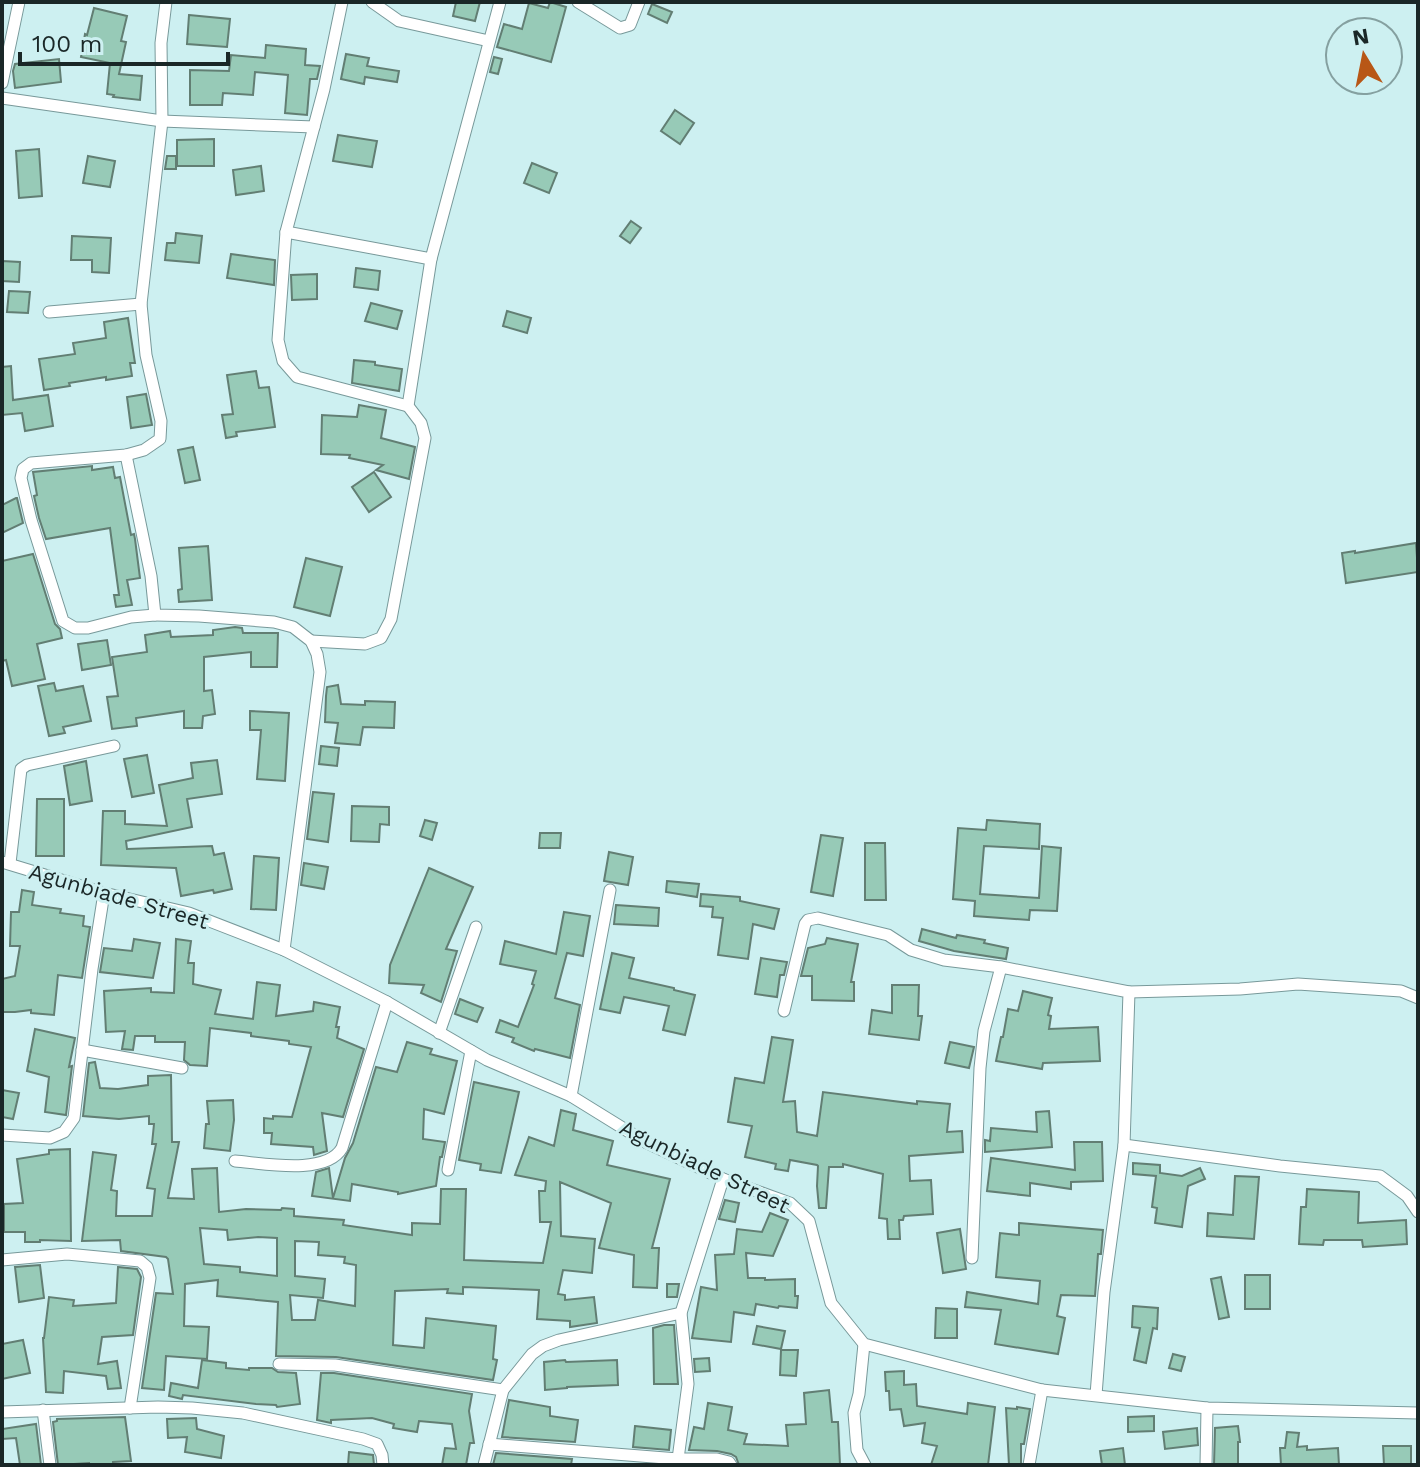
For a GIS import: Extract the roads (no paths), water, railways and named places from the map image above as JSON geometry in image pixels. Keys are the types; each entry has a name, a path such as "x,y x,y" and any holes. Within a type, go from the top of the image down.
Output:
{"street":[{"path":"2,83 19,2"},
{"path":"166,2 161,43 162,121 141,304 146,355 161,421 160,439 144,450 126,455 31,463 23,469 21,478 63,621 75,628 88,628 131,617 199,616 274,622 293,627 311,641 320,672 284,950"},
{"path":"311,641 365,644 381,638 391,619 425,438 421,423 408,406 297,377 283,361 278,340 286,232 324,89 342,2"},
{"path":"372,2 399,21 489,41"},
{"path":"408,406 431,259 500,2"},
{"path":"578,2 620,28 630,25 639,2"},
{"path":"2,98 162,121 314,127"},
{"path":"286,232 431,259"},
{"path":"49,312 141,304"},
{"path":"126,455 151,576 155,615"},
{"path":"6,863 21,769 27,765 114,746"},
{"name":"Agunbiade Street","path":"6,863 104,893 189,913 284,950 387,1002 487,1060 571,1096 647,1143 723,1179 790,1203 809,1221 831,1303 864,1344"},
{"path":"571,1096 610,890"},
{"path":"2,1135 50,1138 64,1132 74,1118 104,893"},
{"path":"784,1011 805,924 818,918 888,935 911,950 944,960 1001,967 1129,992 1298,984 1401,991 1418,998"},
{"path":"439,1033 476,927"},
{"path":"972,1258 980,1068 984,1031 1001,967"},
{"path":"1096,1395 1104,1292 1124,1145 1129,992"},
{"path":"235,1161 291,1166 319,1164 339,1154 387,1002"},
{"path":"82,1050 182,1068"},
{"path":"448,1170 471,1051"},
{"path":"1124,1145 1380,1176 1407,1196 1418,1212"},
{"path":"678,1459 688,1384 681,1313 723,1179"},
{"path":"2,1260 67,1254 140,1261 147,1267 150,1278 130,1408"},
{"path":"484,1465 503,1390 532,1354 559,1340 681,1313"},
{"path":"865,1465 857,1450 854,1413 864,1344 1042,1390 1207,1408 1418,1413"},
{"path":"279,1364 335,1365 503,1390"},
{"path":"1029,1465 1042,1390"},
{"path":"2,1412 192,1408 243,1413 377,1444 383,1465"},
{"path":"1206,1465 1207,1408"},
{"path":"43,1410 50,1465"},
{"path":"489,1444 678,1459 717,1459 731,1465"},
{"path":"586,1465 587,1452"}]}
